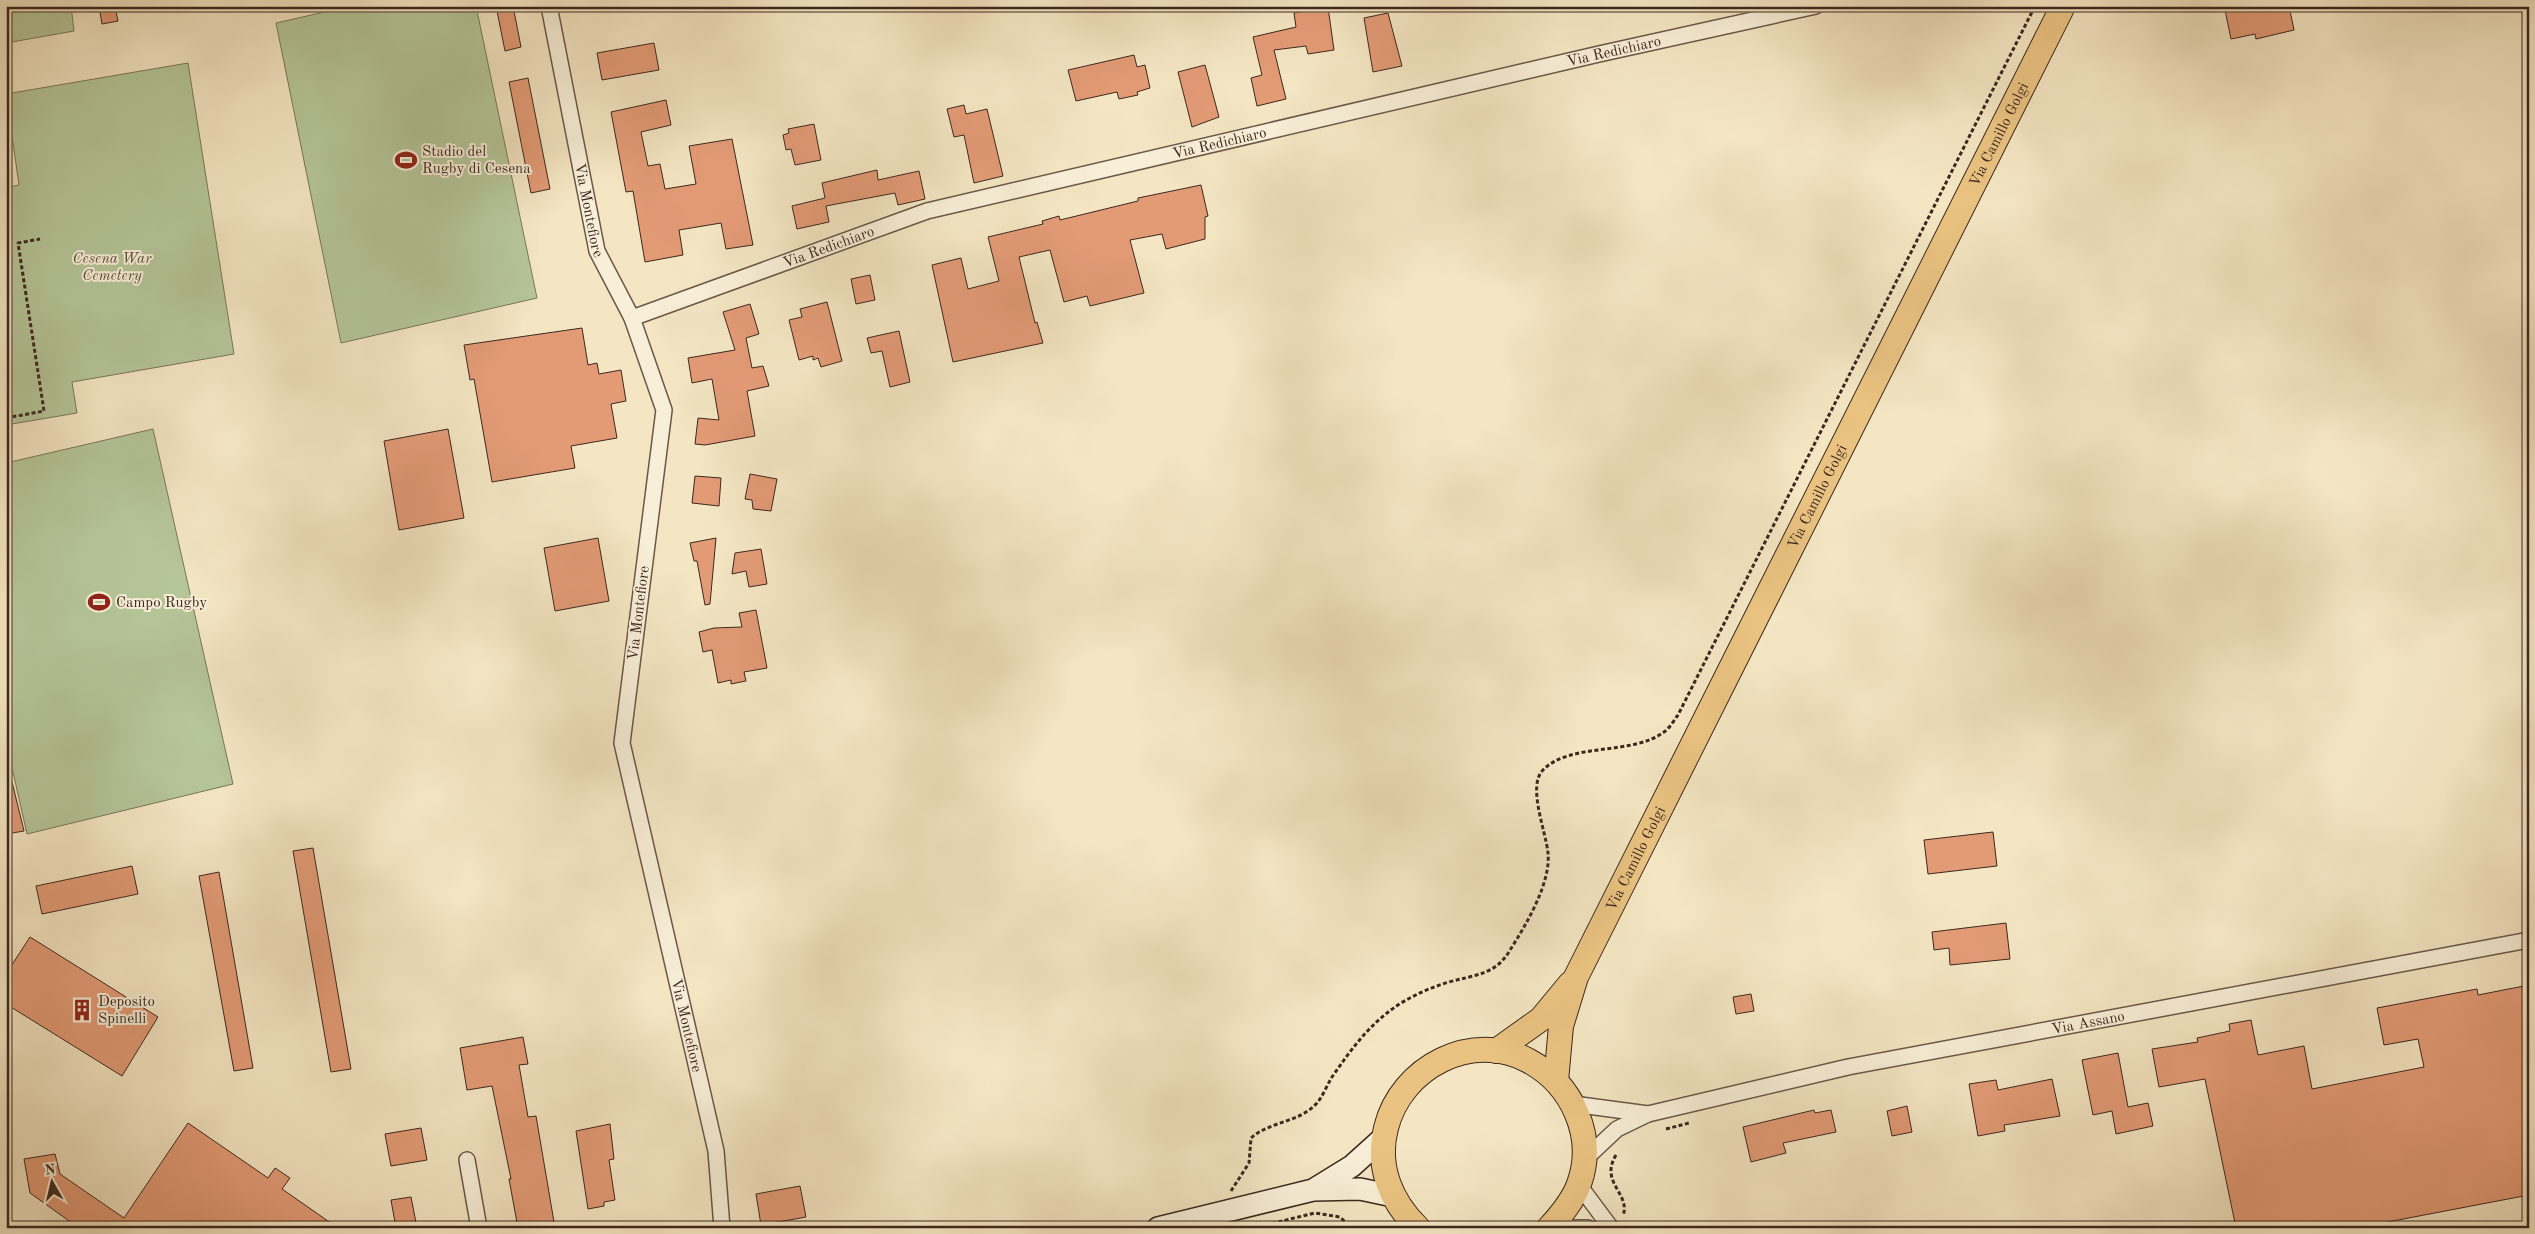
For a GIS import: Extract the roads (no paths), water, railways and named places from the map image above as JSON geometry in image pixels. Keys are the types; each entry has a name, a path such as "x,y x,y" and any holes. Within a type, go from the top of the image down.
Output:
{"main road":[{"name":"Via Camillo Golgi","path":"1556,1081 1561,1026 1576,977 2062,10"},
{"name":"Via Camillo Golgi","path":"1496,1051 1541,1019 1576,977"},
{"path":"1418,1228 1405,1215 1393,1196 1384,1168 1383,1138 1389,1116 1399,1096 1413,1079 1451,1056 1473,1051 1496,1051 1529,1061 1556,1081 1573,1104 1583,1131 1585,1159 1579,1184 1567,1209 1549,1228"},
{"path":"1313,1190 1352,1166 1383,1138"},
{"path":"1158,1228 1313,1190 1360,1189 1393,1196"}],"street":[{"name":"Via Montefiore","path":"549,6 598,251 632,318 664,410 622,743 716,1151 722,1228"},
{"name":"Via Redichiaro","path":"632,318 927,211 1599,54 1816,6"},
{"name":"Via Assano","path":"1585,1159 1617,1129 1648,1114 1848,1067 2529,940"},
{"name":"Via Assano","path":"1573,1104 1648,1114"},
{"path":"467,1160 479,1228"},
{"path":"1579,1184 1616,1224"},
{"path":"1561,1228 1588,1228"}],"place":[{"name":"Stadio del Rugby di Cesena","path":"406,160"},
{"name":"Campo Rugby","path":"99,602"},
{"name":"Deposito Spinelli","path":"82,1010"}],"park label":[{"name":"Cesena War Cemetery","path":"112,266"}]}
